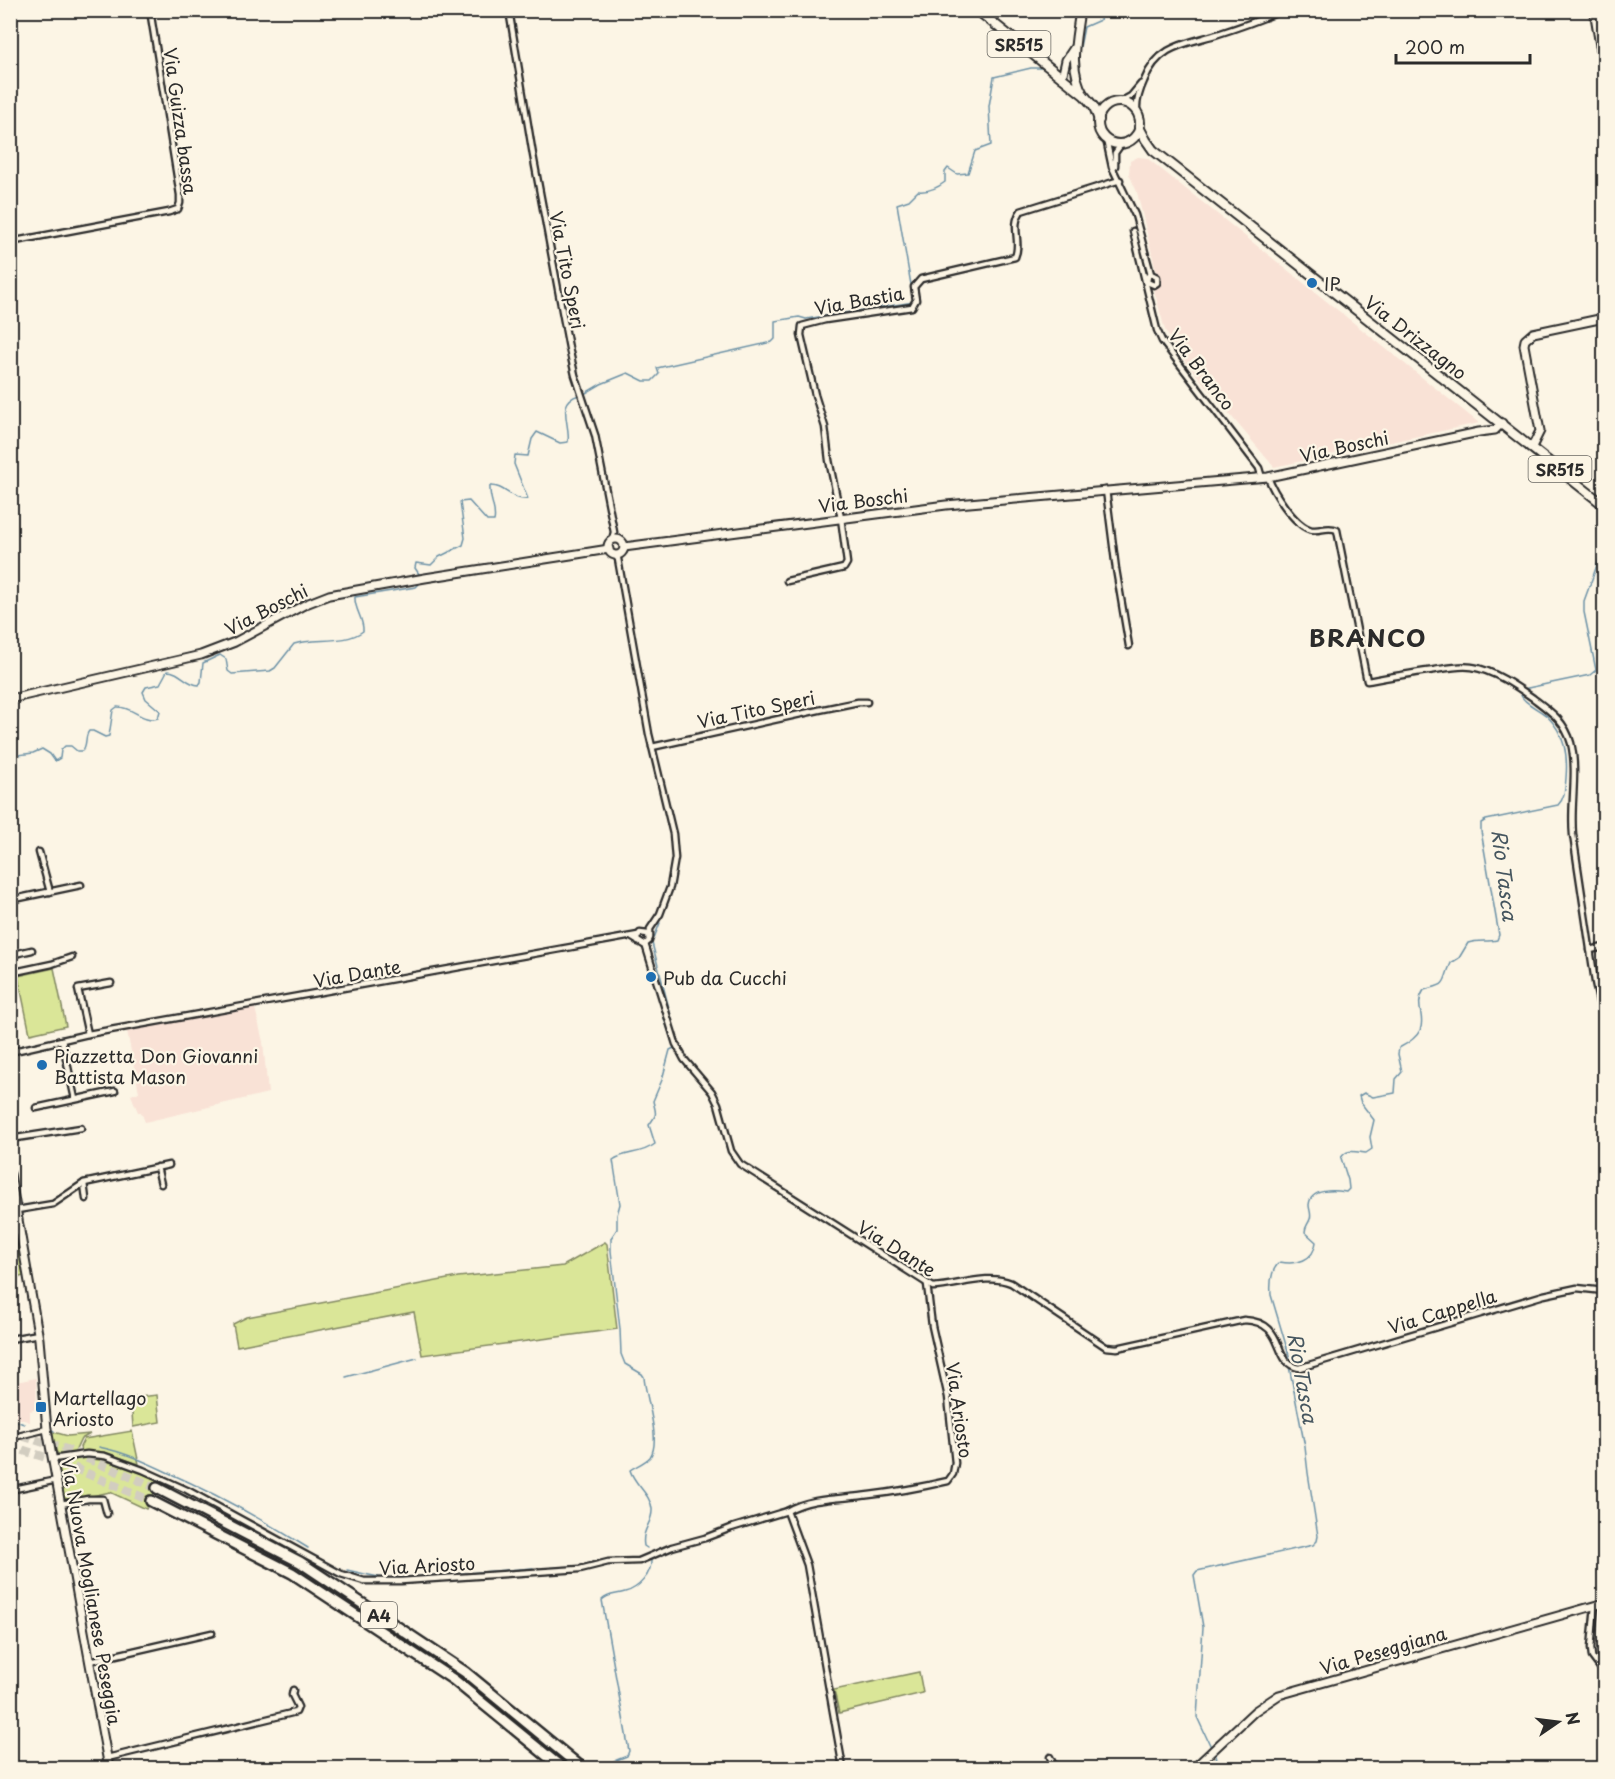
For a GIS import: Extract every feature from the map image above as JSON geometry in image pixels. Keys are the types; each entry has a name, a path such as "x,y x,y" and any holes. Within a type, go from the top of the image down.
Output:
{"highway":[{"name":"A4","path":"158,1488 300,1562 465,1672 582,1768"},
{"name":"A4","path":"151,1501 291,1573 454,1680 562,1768"}],"main road":[{"name":"SR515","path":"977,10 1086,96"},
{"path":"1086,96 1100,103 1120,102 1137,112 1139,127 1137,133 1125,143 1116,144 1106,139 1099,127 1101,113 1111,104"},
{"path":"1086,96 1099,120"},
{"name":"Via Drizzagno","path":"1139,127 1153,150"},
{"name":"Via Drizzagno","path":"1125,143 1137,142 1153,150 1605,505"}],"street":[{"name":"Via Guizza bassa","path":"10,242 178,209 180,195 150,10"},
{"name":"Via Tito Speri","path":"509,10 533,155 573,365 596,435 615,540"},
{"path":"1080,10 1075,46 1076,77 1086,96"},
{"path":"1120,102 1131,96 1151,66 1169,50 1283,10"},
{"path":"1594,10 1605,69"},
{"path":"1062,78 1066,60 1075,46"},
{"path":"1047,65 1053,66 1066,60"},
{"path":"1137,112 1136,102 1144,79"},
{"path":"1106,139 1111,161 1135,215 1151,274"},
{"path":"1116,172 1115,153 1125,143"},
{"name":"Via Bastia","path":"841,518 825,427 801,335 802,326 825,320 912,307 916,300 914,287 921,279 1015,257 1017,252 1015,223 1020,211 1120,180"},
{"name":"Via Branco","path":"1133,231 1156,330 1162,341 1259,468 1294,519 1309,530 1327,527 1337,530 1367,681 1467,666 1487,671 1516,687 1556,715 1566,728 1574,764 1571,814 1590,950 1605,1025"},
{"path":"1532,447 1540,431 1525,340 1533,333 1605,318"},
{"path":"1482,430 1488,422 1488,412"},
{"path":"1495,430 1502,423"},
{"name":"Via Boschi","path":"10,699 201,655 235,642 306,604 329,595 417,579 841,518 946,505 1265,478 1482,430 1502,423"},
{"name":"Via Boschi","path":"1482,430 1515,434"},
{"path":"1106,490 1129,646"},
{"path":"787,580 844,568 847,555 841,518"},
{"path":"615,540 617,552"},
{"path":"615,540 652,747 669,813 675,858 670,887 660,914 650,929 640,934"},
{"name":"Via Tito Speri","path":"652,747 819,710 867,702"},
{"path":"39,852 50,892"},
{"path":"10,900 81,885"},
{"path":"631,937 645,944 650,938 650,929"},
{"path":"640,934 646,933 650,938"},
{"path":"639,942 640,934"},
{"name":"Via Dante","path":"10,1052 88,1034 640,934"},
{"name":"Via Dante","path":"645,944 676,1044 684,1059 712,1092 718,1104 731,1151 740,1164 933,1287 948,1287 994,1278 1002,1279 1106,1347 1117,1348 1244,1320 1257,1321 1267,1326 1273,1333 1290,1364"},
{"path":"1590,950 1605,947"},
{"path":"10,955 32,950"},
{"path":"10,973 72,957"},
{"path":"88,1034 78,989 111,983"},
{"path":"62,1040 75,1099"},
{"path":"36,1108 115,1091"},
{"path":"10,1139 81,1128"},
{"path":"17,1210 53,1204 84,1183 169,1165"},
{"path":"157,1167 161,1184"},
{"name":"Via Nuova Moglianese Peseggia","path":"10,1174 39,1334 47,1429 109,1768"},
{"path":"84,1183 86,1199"},
{"path":"10,1232 21,1230"},
{"name":"Via Ariosto","path":"53,1459 87,1455 105,1456 144,1470 188,1490 341,1574 358,1580 375,1582 580,1569 608,1562 639,1561 672,1547 804,1504 908,1490 948,1481 953,1474 955,1463 948,1396 932,1326 927,1284"},
{"name":"Via Cappella","path":"1290,1364 1303,1367 1544,1295 1577,1288 1605,1291"},
{"path":"10,1339 39,1334"},
{"path":"10,1438 47,1429"},
{"path":"10,1490 57,1480"},
{"path":"61,1504 103,1499 107,1514"},
{"path":"787,1511 807,1565 843,1768"},
{"name":"Via Peseggiana","path":"1194,1768 1255,1711 1279,1695 1605,1603"},
{"path":"1595,1606 1590,1648 1592,1657 1605,1673"},
{"path":"90,1661 212,1633"},
{"path":"107,1758 296,1712 298,1709 292,1695 293,1690"},
{"path":"1050,1756 1055,1768"}],"shaded area":[{"path":"1138,157 1147,158 1479,423 1274,467 1179,354 1165,330 1154,290 1157,275 1137,192 1129,174 1130,161"},
{"path":"255,1008 263,1042 268,1093 145,1122 131,1095 139,1092 127,1031"},
{"path":"36,1378 37,1409 30,1411 30,1422 11,1416 11,1383"}],"green space":[{"path":"54,968 66,1026 30,1034 18,976"},
{"path":"14,1234 24,1276 11,1279 11,1235"},
{"path":"605,1242 617,1329 422,1355 414,1312 237,1346 233,1324 247,1317 458,1277 563,1266"},
{"path":"157,1395 160,1422 133,1427 131,1398"},
{"path":"50,1431 68,1436 90,1434 81,1439 74,1454 59,1455 53,1448"},
{"path":"132,1431 139,1464 103,1452 81,1452 80,1447 84,1439"},
{"path":"82,1458 113,1463 160,1481 146,1509 110,1492 64,1502 59,1478 60,1468"},
{"path":"919,1672 923,1693 839,1713 834,1690"}],"waterway":[{"path":"1080,47 1084,27 1100,20 1105,10"},
{"path":"584,394 628,373 644,381 652,381 659,374 657,368 772,342 775,339 775,321 799,317 806,319 914,302 897,204 909,200 918,191 929,190 945,182 945,172 948,168 957,174 968,173 975,151 991,145 989,106 994,77 1031,68 1044,68"},
{"path":"421,577 415,568 416,563 431,565 439,557 463,545 465,538 460,502 469,501 487,521 494,521 490,486 500,488 517,498 528,499 514,464 515,455 528,456 532,439 537,432 560,443 568,442 566,408 572,398 579,395"},
{"name":"Rio Tasca","path":"1523,689 1590,675 1596,670 1584,612 1584,601 1604,546"},
{"path":"10,756 33,753 42,749 55,761 60,758 61,750 65,746 82,751 89,731 105,737 109,736 113,710 117,707 128,709 147,718 158,718 160,711 146,699 143,692 146,687 160,684 167,671 199,685 203,663 220,655 226,659 228,671 232,674 270,671 294,644 348,638 356,635 363,631 355,597 416,587 422,581"},
{"name":"Rio Tasca","path":"1291,1362 1271,1295 1273,1272 1280,1262 1298,1262 1312,1254 1316,1242 1305,1232 1311,1217 1310,1199 1324,1191 1346,1192 1349,1189 1348,1180 1341,1158 1349,1152 1366,1153 1372,1149 1370,1137 1374,1120 1361,1103 1359,1096 1364,1093 1373,1097 1395,1093 1396,1079 1402,1072 1399,1048 1419,1033 1422,1019 1420,998 1424,990 1444,982 1451,963 1459,958 1468,943 1497,940 1499,935 1481,823 1558,805 1563,796 1566,761 1561,737 1547,716 1527,702 1520,692"},
{"path":"660,923 652,943 671,1016"},
{"path":"647,1548 644,1546 644,1540 652,1514 651,1504 630,1470 650,1457 653,1450 654,1430 644,1377 625,1364 621,1354 611,1251 611,1238 617,1229 620,1204 613,1160 655,1144 649,1125 656,1113 653,1101 662,1080 670,1050 674,1048 664,1018"},
{"path":"346,1377 417,1358"},
{"name":"Rio Tasca","path":"1211,1747 1197,1717 1203,1627 1194,1575 1197,1571 1313,1545 1317,1541 1305,1447 1289,1366"},
{"path":"10,1419 24,1424"},
{"path":"99,1447 135,1458 205,1490 308,1548"},
{"path":"615,1768 614,1761 627,1756 629,1751 602,1600 630,1590 639,1584 647,1575 651,1560"},
{"path":"347,1570 387,1579 533,1568"},
{"name":"Rio Tasca","path":"1215,1753 1220,1768"}],"tunnel":[{"path":"10,1432 65,1449 157,1488"},
{"path":"10,1446 63,1463 151,1501"}],"place":[{"name":"IP","path":"1312,283"},
{"name":"Pub da Cucchi","path":"651,977"},
{"name":"Piazzetta Don Giovanni Battista Mason","path":"42,1065"},
{"name":"Martellago Ariosto","path":"41,1407"}],"district":[{"name":"BRANCO","path":"1368,637"}]}
